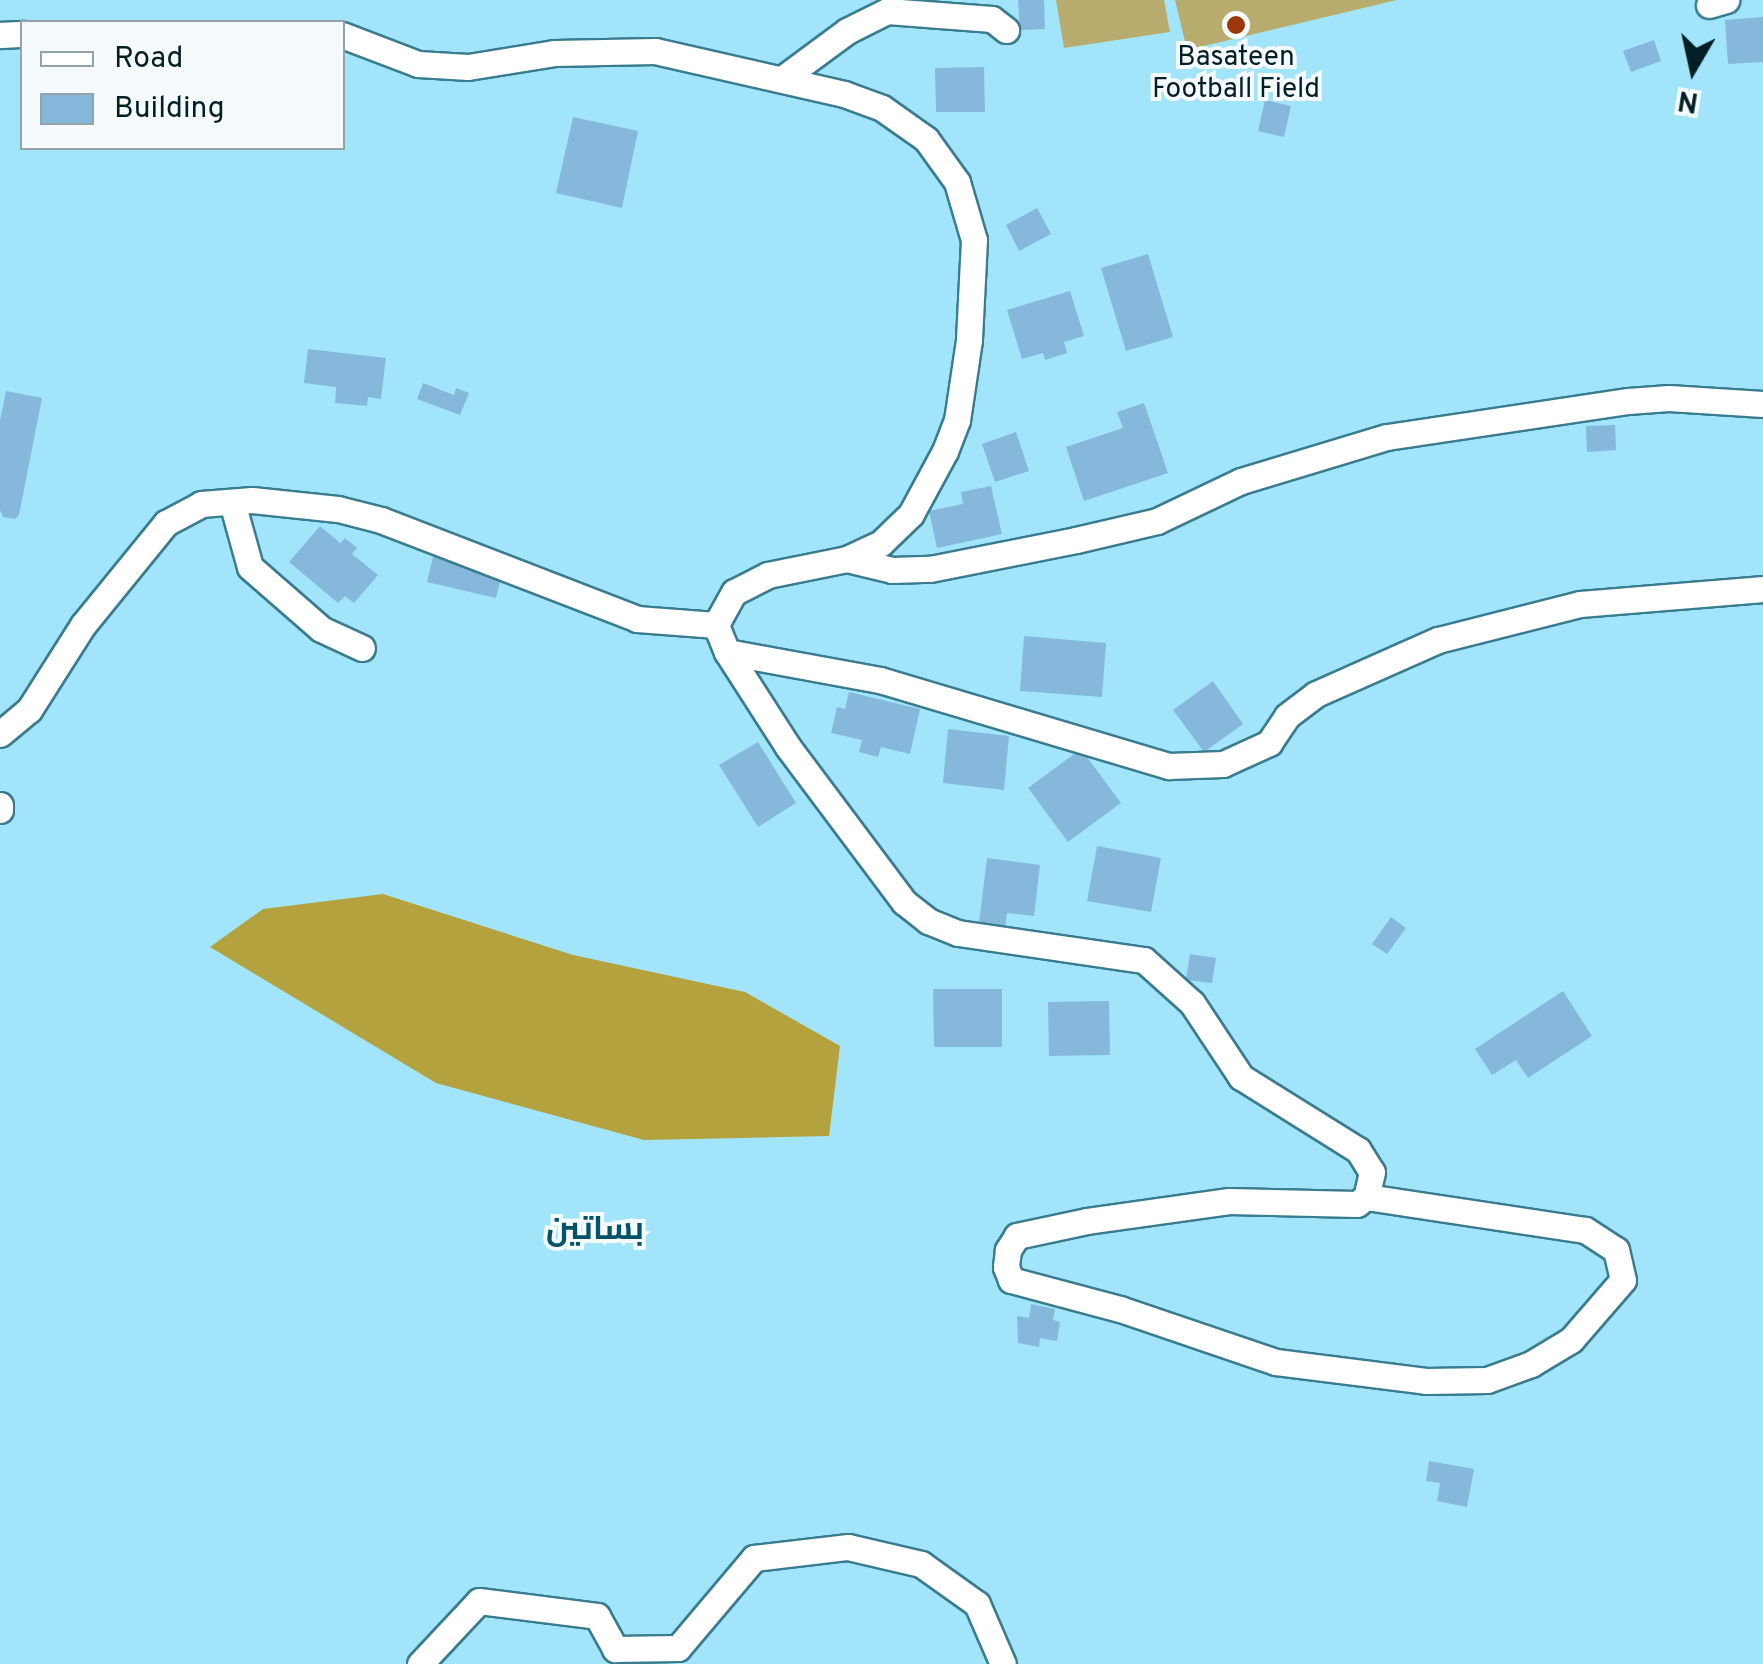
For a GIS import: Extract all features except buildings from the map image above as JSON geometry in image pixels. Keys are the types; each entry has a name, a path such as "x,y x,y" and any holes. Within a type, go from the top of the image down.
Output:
{"street":[{"path":"782,80 847,31 888,12 992,20 1006,30"},
{"path":"345,37 418,64 468,67 554,53 634,49 844,94 908,122 958,182 972,222 969,340 957,420 911,514 881,543 847,559 768,575 746,585 722,606 716,625 727,652 788,748 904,902 928,921 958,933 1144,960 1192,1002 1241,1077 1358,1150 1372,1172 1366,1197"},
{"path":"847,559 892,570 930,569 1157,522 1241,481 1387,437 1628,401 1669,398 1763,404"},
{"path":"0,734 29,710 83,625 166,523 200,504 232,502 338,509 381,520 638,620 716,625"},
{"path":"232,502 250,568 321,629 362,648"},
{"path":"727,652 880,680 1169,766 1223,764 1269,743 1287,716 1316,694 1438,640 1580,604 1763,589"},
{"path":"1366,1197 1585,1230 1616,1250 1623,1280 1571,1340 1531,1364 1486,1380 1426,1381 1276,1362 1120,1309 1022,1286 1010,1280 1006,1266 1008,1250 1018,1236 1050,1228 1229,1202 1345,1206 1366,1197"},
{"path":"420,1664 479,1601 597,1616 615,1649 678,1648 754,1558 848,1547 921,1564 977,1604 1003,1664"}],"shaded area":[{"path":"1056,0 1164,0 1170,32 1064,48"},
{"name":"Basateen Football Field","path":"1175,0 1397,0 1187,50"},
{"path":"383,894 573,955 745,992 840,1046 829,1136 644,1140 436,1083 210,947 263,909"}],"place":[{"name":"Basateen Football Field","path":"1236,25"}],"district":[{"name":"بساتين","path":"595,1231"}]}
